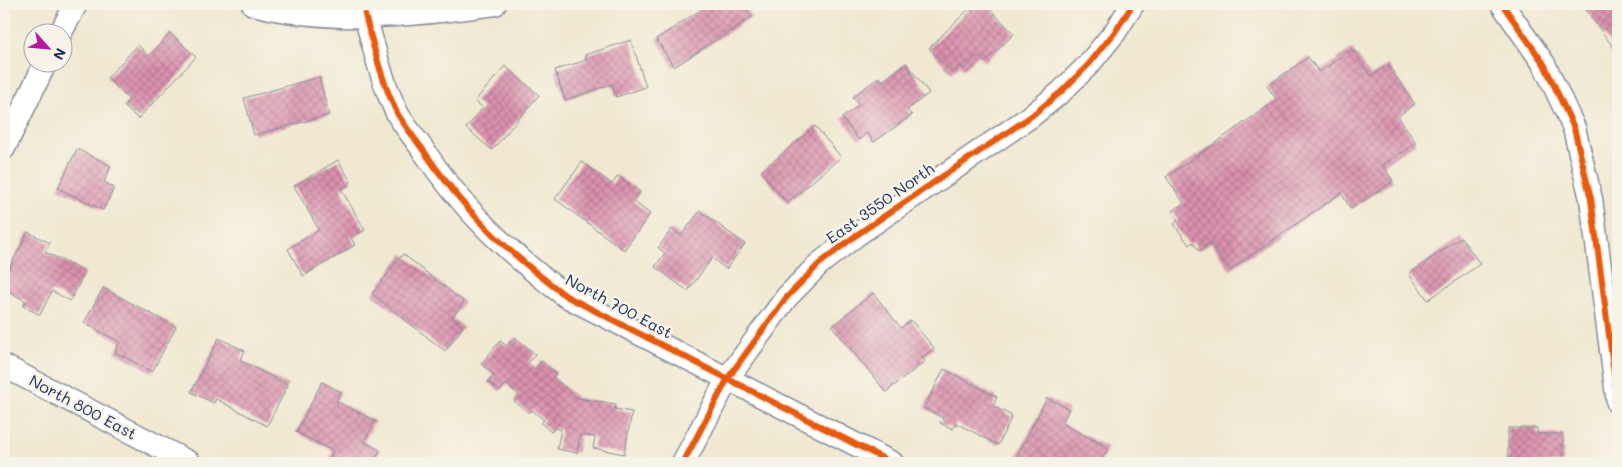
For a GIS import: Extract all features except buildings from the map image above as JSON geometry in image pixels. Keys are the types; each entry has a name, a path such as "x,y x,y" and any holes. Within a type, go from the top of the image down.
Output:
{"street":[{"path":"66,22 76,4"},
{"path":"254,4 269,8 318,14 365,15 416,14 495,4"},
{"name":"East 3550 North","path":"683,463 728,378 786,298 819,264 854,236 1030,117 1061,92 1090,64 1116,32 1134,4"},
{"path":"1502,4 1544,64 1574,128 1591,199 1618,403"},
{"name":"North 700 East","path":"365,15 379,68 398,113 438,173 474,218 519,260 566,296 892,463"},
{"path":"4,148 41,72"},
{"name":"North 800 East","path":"4,366 190,463"}],"cycle path":[{"path":"683,463 728,378 786,298 819,264 855,236 1030,117 1061,92 1089,64 1115,32 1133,4"},
{"path":"1502,4 1544,64 1574,128 1591,199 1618,403"},
{"path":"365,15 383,77 397,113 453,191 505,246 566,296 892,463"}]}
